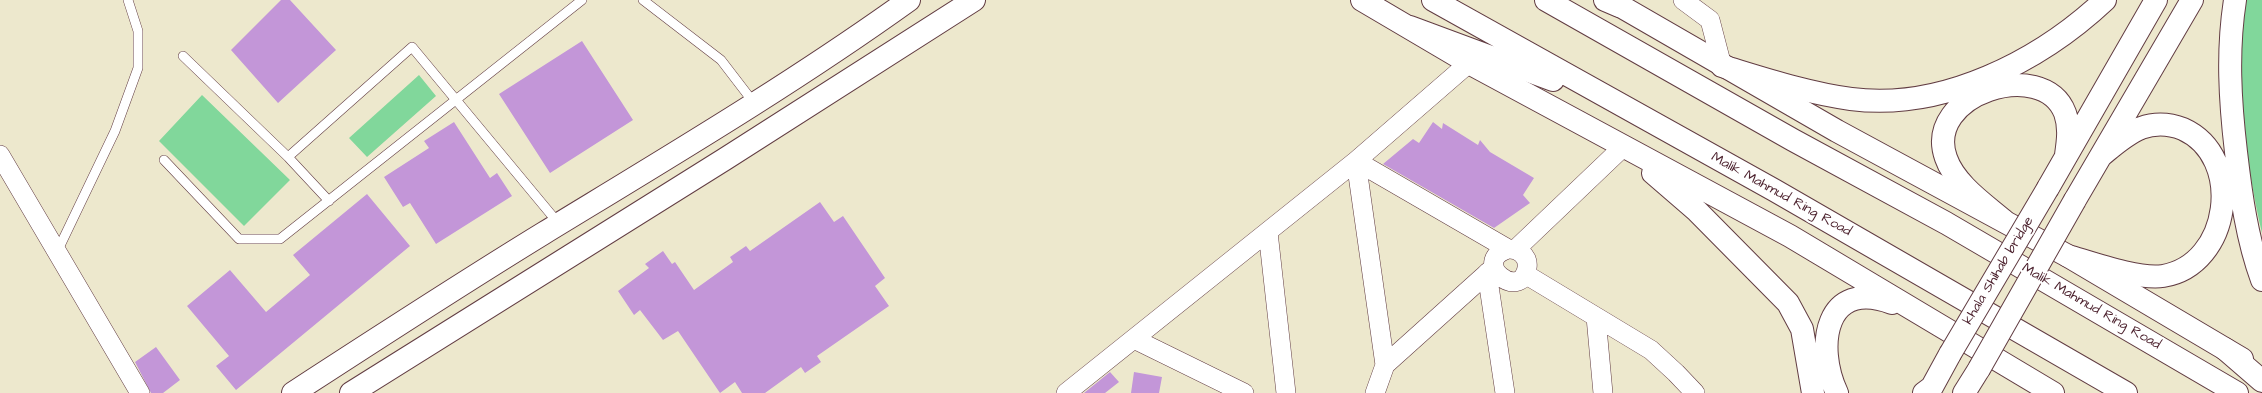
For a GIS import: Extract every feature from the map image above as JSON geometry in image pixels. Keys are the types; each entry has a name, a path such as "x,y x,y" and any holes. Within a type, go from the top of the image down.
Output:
{"main road":[{"path":"293,393 857,38 909,0"},
{"path":"351,393 564,261 974,0"},
{"path":"1362,0 1410,27 1469,64 1790,236 2053,393"},
{"name":"Malik Mahmud Ring Road","path":"1433,0 1617,104 1774,190 2126,393"},
{"name":"Malik Mahmud Ring Road","path":"1546,0 1793,140 1952,226 2237,393"},
{"path":"1722,66 1786,85 1852,99 1911,99 1949,90 1982,78 2036,53 2076,27 2105,0"},
{"name":"khala Shihab bridge","path":"1929,391 2156,0"},
{"path":"1964,393 2192,0"},
{"path":"2235,0 2230,30 2229,58 2232,113 2245,215 2254,257 2262,280"},
{"path":"1611,2 1722,66 2068,256 2262,371"},
{"path":"1410,27 1617,104"},
{"path":"2003,220 1970,191 1950,167 1943,148 1943,139 1948,119 1954,112 1969,100 2001,87 2023,86 2045,90 2054,96 2065,113 2068,134 2066,155"},
{"path":"2068,256 2143,275 2163,276 2184,269 2194,262 2210,245 2216,233 2222,207 2221,177 2216,161 2208,148 2191,133 2172,125 2152,125 2126,135 2102,155"},
{"path":"1623,147 1697,211 1788,303 1802,329 1813,393"},
{"path":"553,228 564,261"},
{"path":"1837,393 1828,366 1826,335 1828,324 1840,306 1855,299 1877,298 1924,315"},
{"path":"2225,349 2262,380"},
{"path":"2006,364 2043,393"}],"street":[{"path":"1683,0 1710,20 1722,66"},
{"path":"1066,393 1356,161 1469,64"},
{"path":"1385,365 1491,270 1498,254 1512,249 1623,147"},
{"path":"0,155 140,393"},
{"path":"1356,161 1526,258 1527,269 1525,274 1516,281 1506,281 1491,270"},
{"path":"1356,161 1385,365 1377,392"},
{"path":"1268,232 1286,393"},
{"path":"1491,270 1505,393"},
{"path":"1525,274 1651,350 1676,373 1694,393"},
{"path":"1596,317 1603,393"},
{"path":"1134,339 1244,393"}],"lane":[{"path":"57,253 115,131 138,68 138,31 128,0"},
{"path":"164,160 239,239 280,239 582,0"},
{"path":"643,0 721,60 754,103"},
{"path":"288,157 412,47 455,100 553,228"},
{"path":"183,56 288,157 329,201"}],"green space":[{"path":"2246,0 2262,0 2262,233 2251,179 2243,116 2240,54"},
{"path":"419,75 436,96 367,157 349,138"},
{"path":"202,95 290,180 244,226 159,141"}],"building":[{"path":"281,0 290,0 336,50 278,103 231,50"},
{"path":"582,41 633,120 550,173 499,94"},
{"path":"454,122 490,178 497,173 512,196 436,244 410,203 403,207 384,177 429,148 424,141"},
{"path":"1433,122 1442,129 1443,123 1478,145 1480,140 1490,152 1534,178 1523,195 1530,203 1494,228 1383,164 1413,139 1419,143"},
{"path":"367,194 410,246 236,390 216,366 229,356 187,306 230,270 266,312 310,275 293,255"},
{"path":"820,202 834,222 843,216 885,278 875,286 889,306 817,356 821,362 805,373 801,367 765,393 742,393 735,382 720,393 678,331 663,340 640,310 634,315 618,291 649,268 645,264 663,251 672,264 675,262 694,290 733,262 730,257 746,246 750,251"},
{"path":"156,347 180,380 163,393 151,393 135,362"},
{"path":"1110,372 1119,382 1105,393 1084,393"},
{"path":"1134,372 1162,377 1159,393 1131,393"}]}
